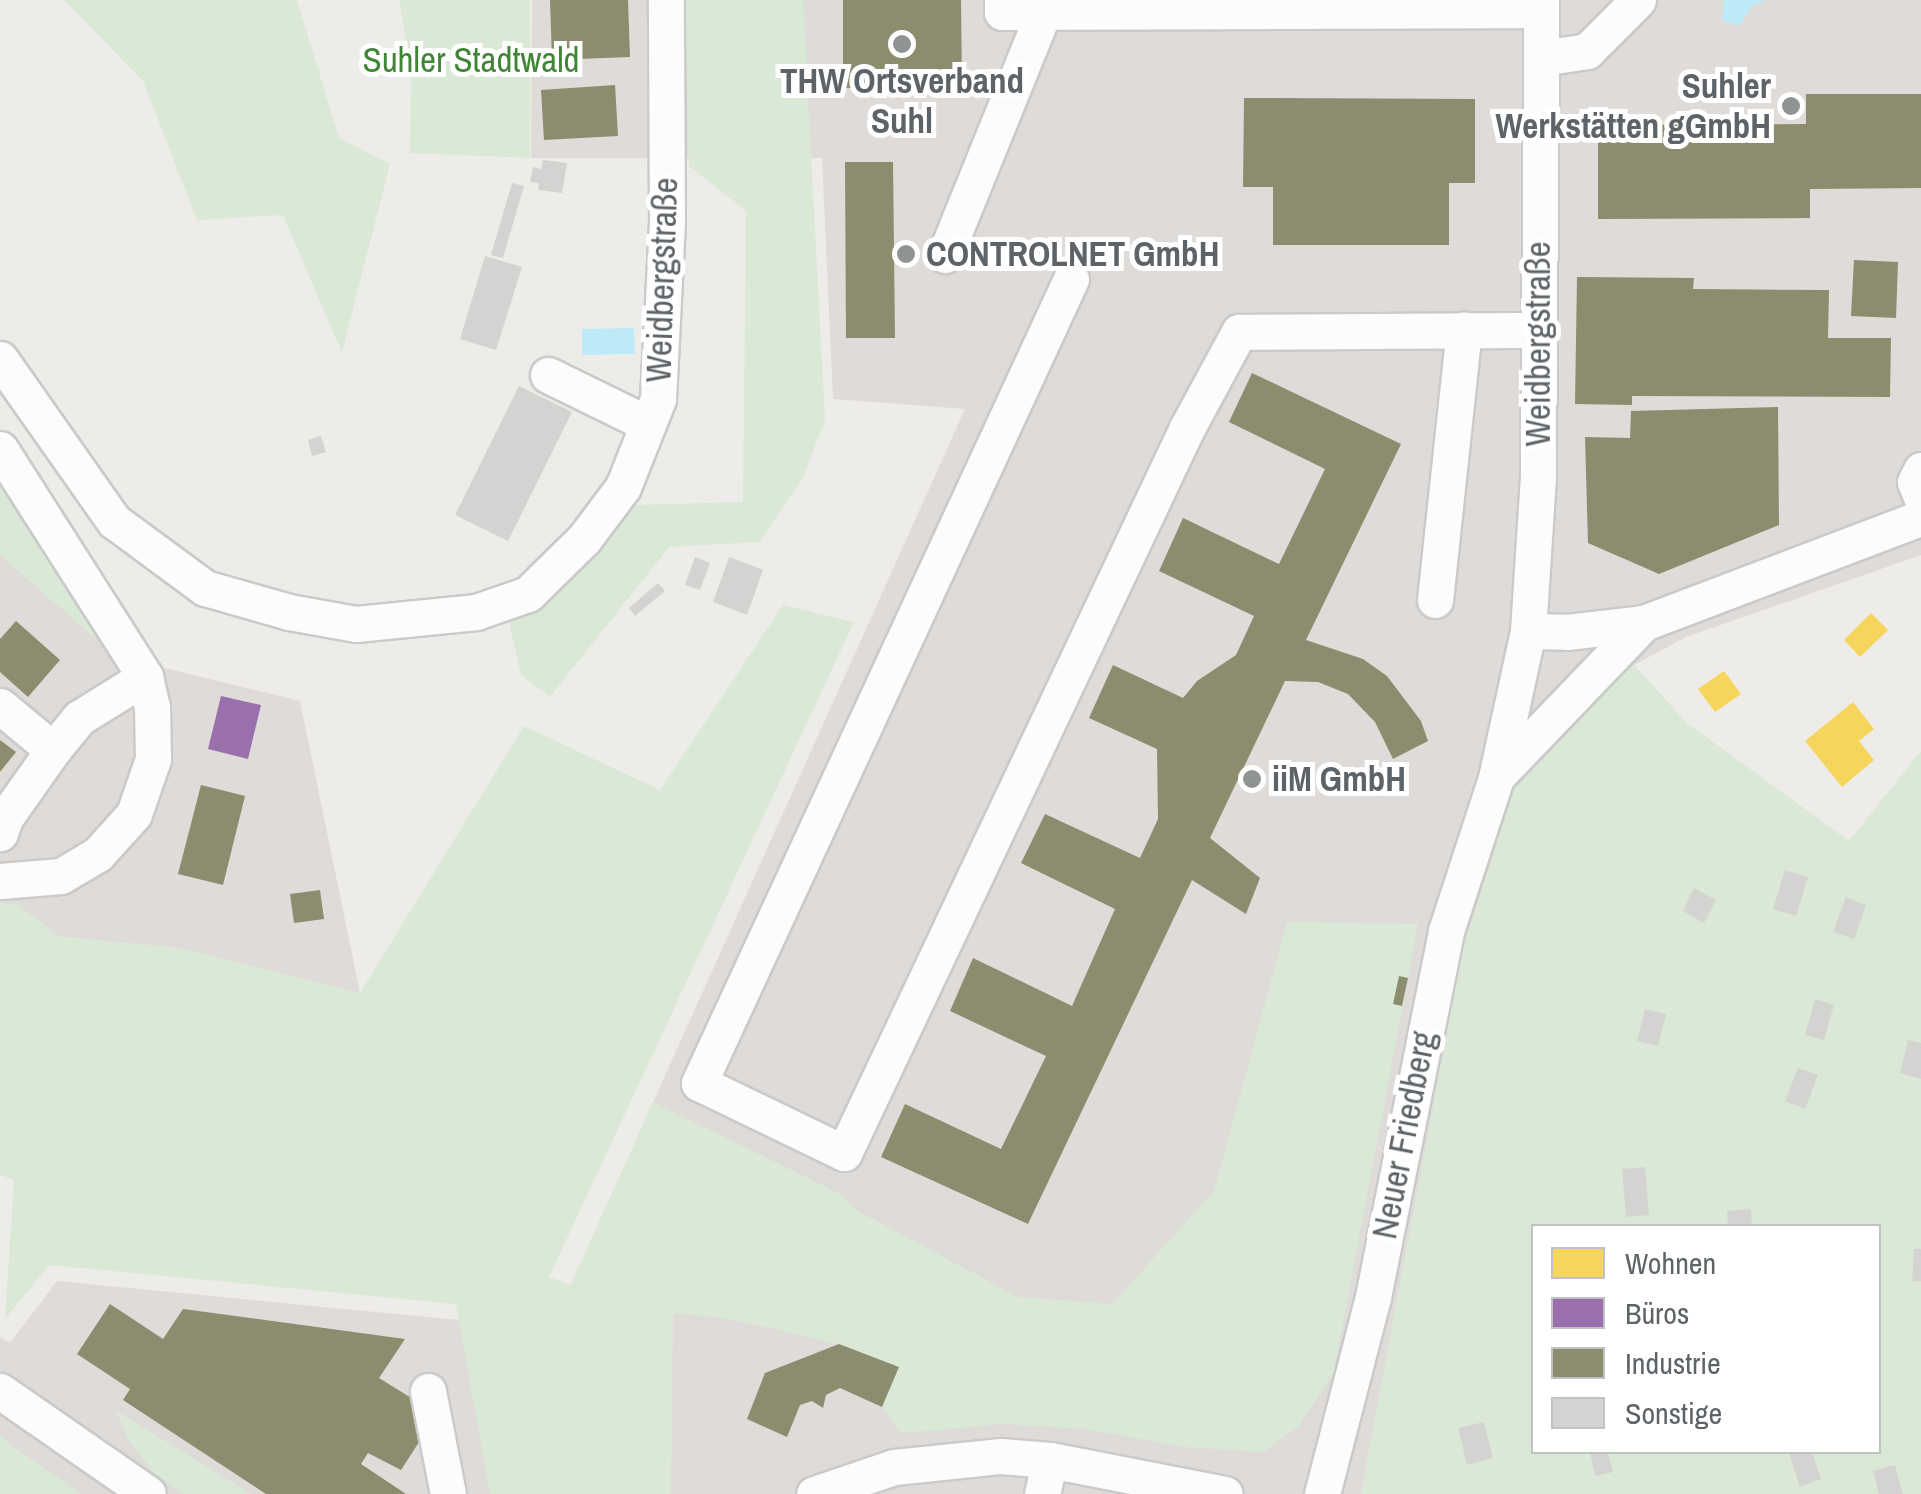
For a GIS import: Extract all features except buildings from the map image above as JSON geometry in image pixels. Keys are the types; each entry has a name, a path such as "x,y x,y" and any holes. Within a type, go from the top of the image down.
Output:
{"street":[{"name":"Weidbergstraße","path":"0,359 114,521 205,588 289,612 356,624 476,612 528,594 584,539 623,487 658,399 666,240 666,0"},
{"name":"Weidbergstraße","path":"1002,0 1002,12 1541,5 1538,478 1528,631"},
{"path":"1542,58 1587,52 1638,0"},
{"path":"945,255 1044,12"},
{"path":"1071,279 699,1082 844,1153 1187,428 1238,332 1536,330"},
{"path":"1435,600 1464,330"},
{"path":"548,375 648,424"},
{"path":"0,448 145,677 152,707 153,759 134,814 98,854 61,876 0,881"},
{"path":"1921,470 1914,482 1921,497"},
{"name":"Neuer Friedberg","path":"1322,1494 1373,1296 1446,931 1496,778 1528,631 1567,632 1644,623 1921,518"},
{"name":"Neuer Friedberg","path":"1496,778 1644,623"},
{"path":"0,832 5,818 79,718 145,677"},
{"path":"0,706 53,750"},
{"path":"0,1391 148,1494"},
{"path":"428,1391 448,1494"},
{"path":"814,1494 894,1467 950,1458 1001,1456 1046,1477 1225,1494"}],"shaded area":[{"path":"532,0 1921,0 1921,555 1686,637 1634,665 1521,770 1463,949 1361,1494 0,1494 0,1337 10,1343 57,1281 551,1329 965,409 833,399 822,158 531,158"},
{"path":"0,465 120,657 300,701 360,993 178,948 20,933 0,964"}],"green space":[{"path":"64,0 297,0 339,138 390,164 342,353 283,215 197,220 143,81"},
{"name":"Suhler Stadtwald","path":"399,0 530,0 530,158 410,153 411,68"},
{"path":"685,0 803,0 825,419 803,478 759,542 669,547 550,697 521,675 509,622 543,598 630,505 743,502 746,211 689,166"},
{"path":"0,480 105,647 0,555"},
{"path":"783,605 854,622 549,1277 571,1285 653,1102 840,1194 856,1210 1018,1297 1112,1304 1214,1191 1287,922 1418,924 1334,1371 1299,1426 1263,1452 1185,1447 1086,1429 1003,1424 900,1433 882,1407 898,1367 839,1344 725,1318 673,1313 671,1494 490,1494 456,1304 49,1265 5,1319 14,1180 0,1175 0,902 18,905 60,937 178,948 360,993 524,726 660,790"},
{"path":"1634,665 1687,723 1849,841 1921,751 1921,1494 1361,1494 1463,949 1521,770"},
{"path":"115,1410 251,1494 184,1494 155,1474 131,1444"},
{"path":"0,1436 11,1445 81,1494 0,1494"}],"water":[{"path":"1724,0 1767,0 1753,5 1739,26 1722,21"},
{"path":"634,328 635,354 582,355 582,329"}],"place":[{"name":"THW Ortsverband Suhl","path":"902,44"},
{"name":"Suhler Werkstätten gGmbH","path":"1791,106"},
{"name":"CONTROLNET GmbH","path":"906,254"},
{"name":"iiM GmbH","path":"1252,779"}]}
